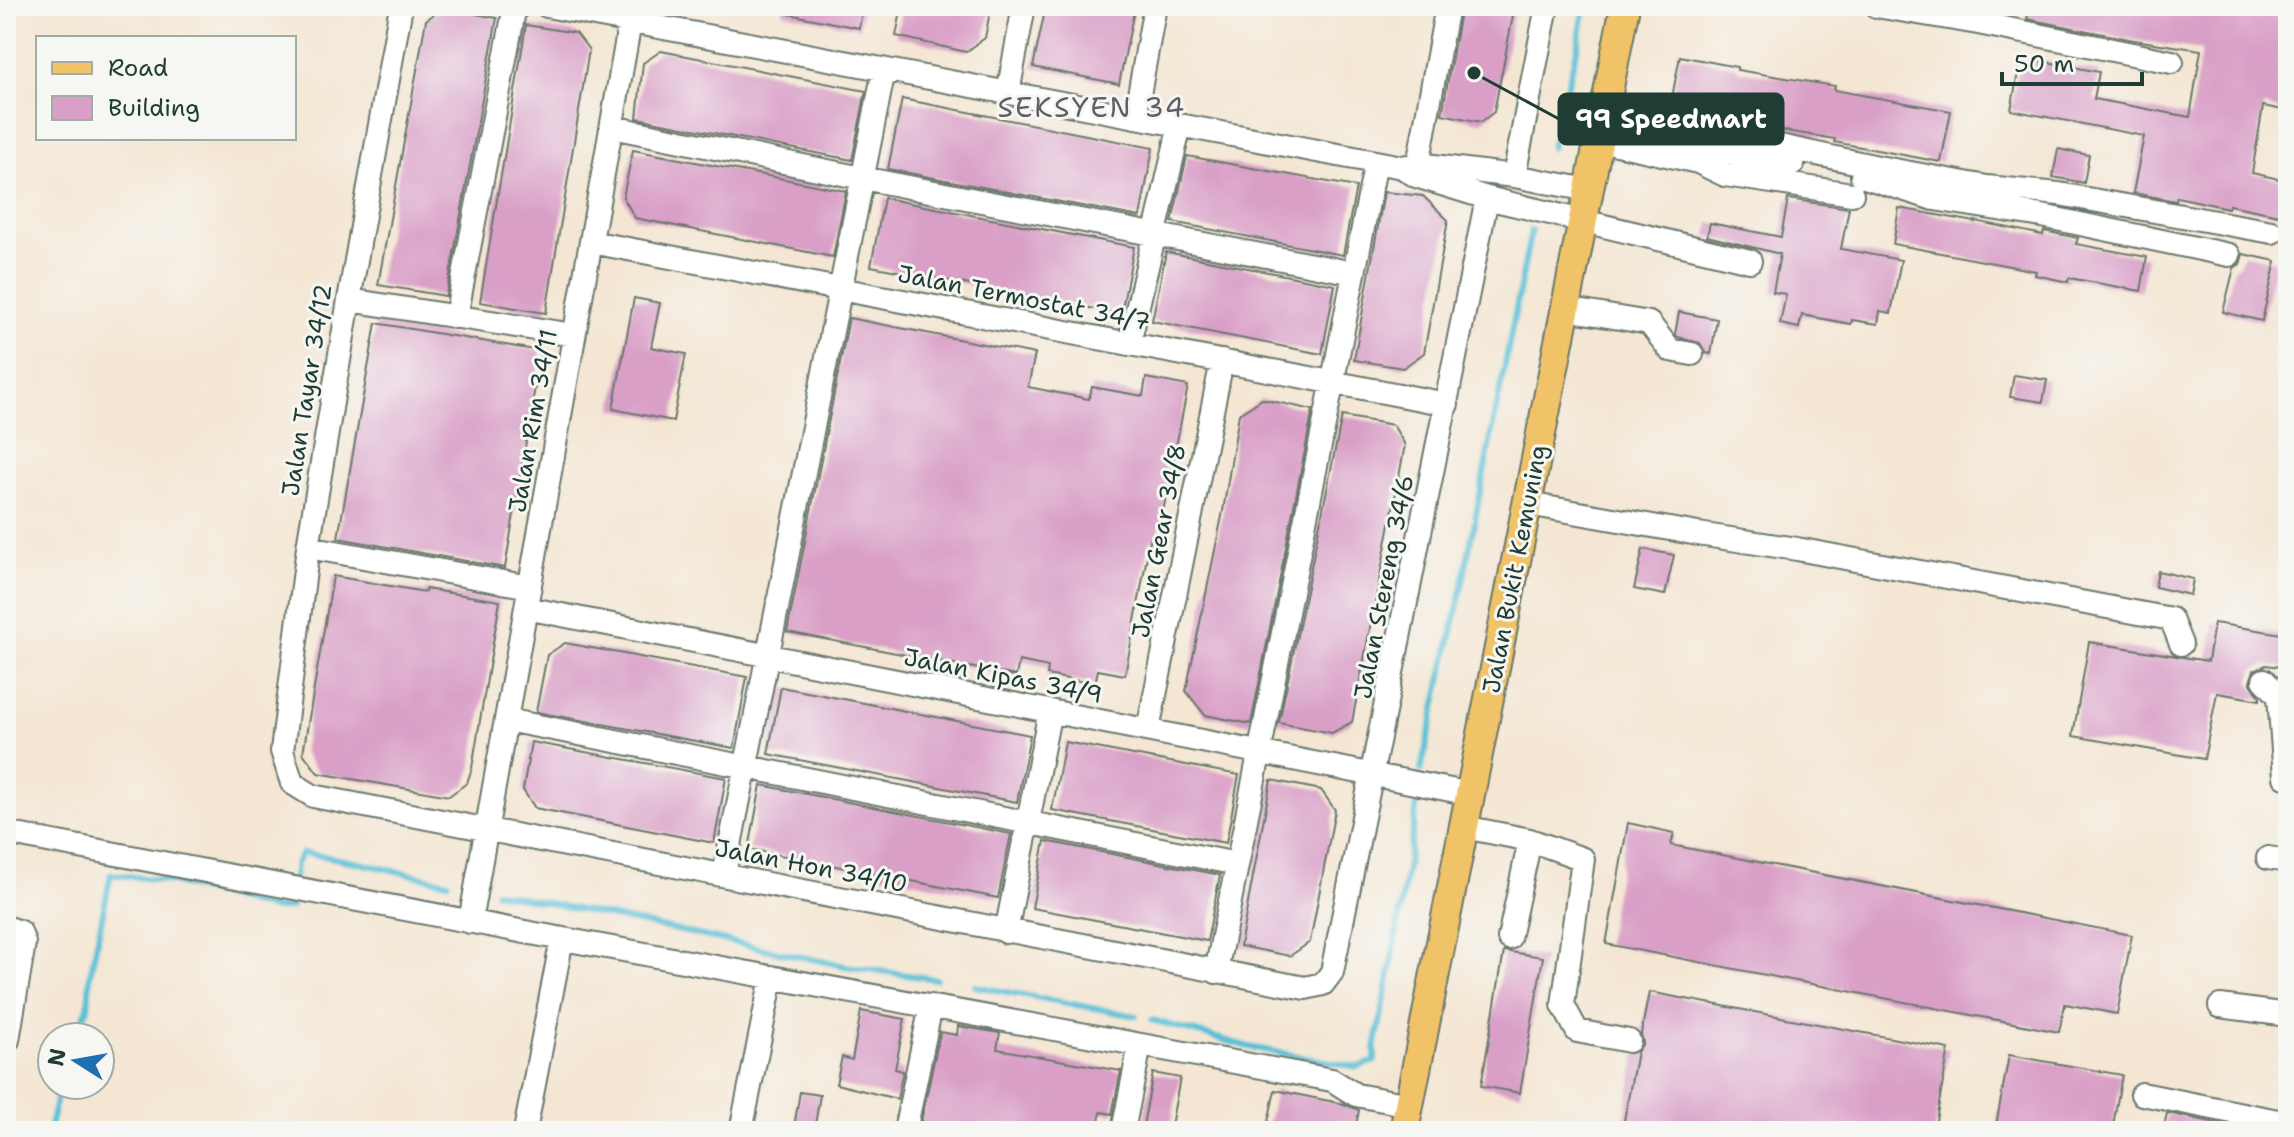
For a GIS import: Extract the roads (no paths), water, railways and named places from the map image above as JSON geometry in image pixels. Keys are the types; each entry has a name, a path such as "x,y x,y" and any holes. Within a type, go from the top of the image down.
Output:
{"main road":[{"name":"Jalan Bukit Kemuning","path":"1407,1118 1625,6"}],"street":[{"name":"Jalan Tayar 34/12","path":"292,783 282,751 308,547 401,6"},
{"path":"456,317 515,6"},
{"path":"547,6 1412,169 1514,176 1589,190"},
{"path":"1008,93 1024,6"},
{"path":"1135,117 1155,6"},
{"path":"1412,169 1447,6"},
{"path":"1514,176 1547,6"},
{"path":"1876,6 2172,62"},
{"name":"Jalan Rim 34/11","path":"470,922 630,22"},
{"path":"724,875 884,70"},
{"path":"1605,109 1987,187 2059,194 2272,232"},
{"path":"1129,344 1180,125"},
{"path":"612,127 1354,273"},
{"path":"1599,140 1698,162 1725,175 1852,194"},
{"path":"1644,149 1657,144 1688,146 1864,177 1934,199 2042,216 2229,255"},
{"path":"1216,972 1376,162"},
{"path":"1412,169 1487,198 1750,261"},
{"name":"Jalan Stereng 34/6","path":"1323,984 1332,972 1487,198"},
{"name":"Jalan Termostat 34/7","path":"591,242 1447,404"},
{"path":"349,300 574,335"},
{"path":"1566,309 1649,323 1670,350 1692,354"},
{"name":"Jalan Gear 34/8","path":"1148,730 1222,361"},
{"path":"1528,504 1797,549 2171,619 2181,644"},
{"name":"Jalan Kipas 34/9","path":"308,547 768,656 1471,794"},
{"path":"2264,680 2279,696 2285,777 2288,777"},
{"path":"1006,932 1050,711"},
{"path":"506,720 1237,864"},
{"name":"Jalan Hon 34/10","path":"292,783 313,796 1006,932 1305,988 1323,984"},
{"path":"1464,827 1530,840 1583,859 1563,1005 1577,1031 1629,1041"},
{"path":"6,833 470,922 1332,1080 1356,1095 1407,1118"},
{"path":"1509,938 1530,840"},
{"path":"6,927 20,932 24,943 8,1040"},
{"path":"525,1131 562,939"},
{"path":"741,1131 772,977"},
{"path":"905,1131 931,1006"},
{"path":"2220,1006 2288,1015"},
{"path":"1123,1131 1140,1045"},
{"path":"2142,1094 2288,1123"}],"waterway":[{"path":"1551,148 1585,6"},
{"path":"1421,770 1461,592 1531,230"},
{"path":"1152,1020 1249,1047 1357,1067 1375,1061 1417,805"},
{"path":"294,877 302,853 448,882"},
{"path":"81,1021 88,1008 90,975 111,874 168,881 274,909 291,907"},
{"path":"496,892 845,966 936,979"},
{"path":"975,986 1136,1016"},
{"path":"49,1131 56,1101"}],"place":[{"name":"99 Speedmart","path":"1474,73"}],"district":[{"name":"SEKSYEN 34","path":"1092,107"}]}
